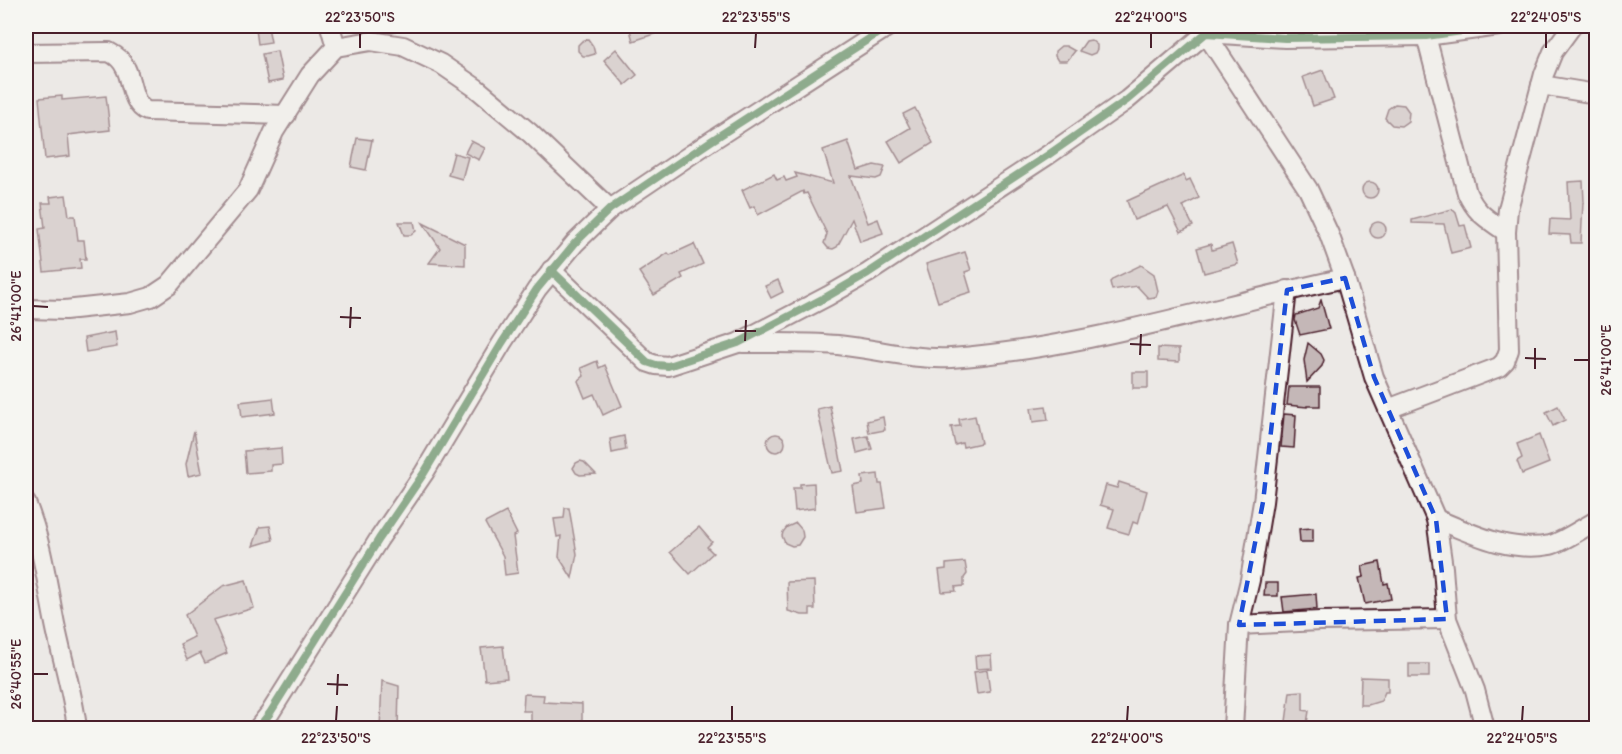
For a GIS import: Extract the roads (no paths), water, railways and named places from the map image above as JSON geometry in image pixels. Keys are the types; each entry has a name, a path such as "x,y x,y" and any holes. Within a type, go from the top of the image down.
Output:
{"street":[{"path":"330,26 336,47"},
{"path":"258,729 379,539 424,473 537,289 575,243 610,209 889,26"},
{"path":"551,270 647,362 656,366 668,366 738,344 868,273 1048,155 1127,100 1203,29 1285,38 1426,36 1499,26"},
{"path":"1388,409 1499,367 1505,361 1509,350 1506,232 1508,210 1553,52 1572,26"},
{"path":"1203,29 1308,189 1329,234 1345,278 1374,377 1436,519 1447,619 1475,690 1485,729"},
{"path":"1426,36 1467,194 1479,213 1506,232"},
{"path":"26,309 65,310 130,303 151,297 169,285 248,190 274,132 310,75 336,47 372,41 403,46 441,64 476,88 530,133 610,209"},
{"path":"26,52 109,52 119,57 126,69 137,102 142,109 147,111 286,115"},
{"path":"1542,85 1596,94"},
{"path":"738,344 839,345 919,357 950,358 1040,347 1096,337 1345,278"},
{"path":"1233,729 1239,625 1250,580 1263,502 1287,290"},
{"path":"26,504 46,574 77,729"},
{"path":"1436,519 1501,543 1533,547 1552,544 1596,521"},
{"path":"1239,625 1447,619"}]}
